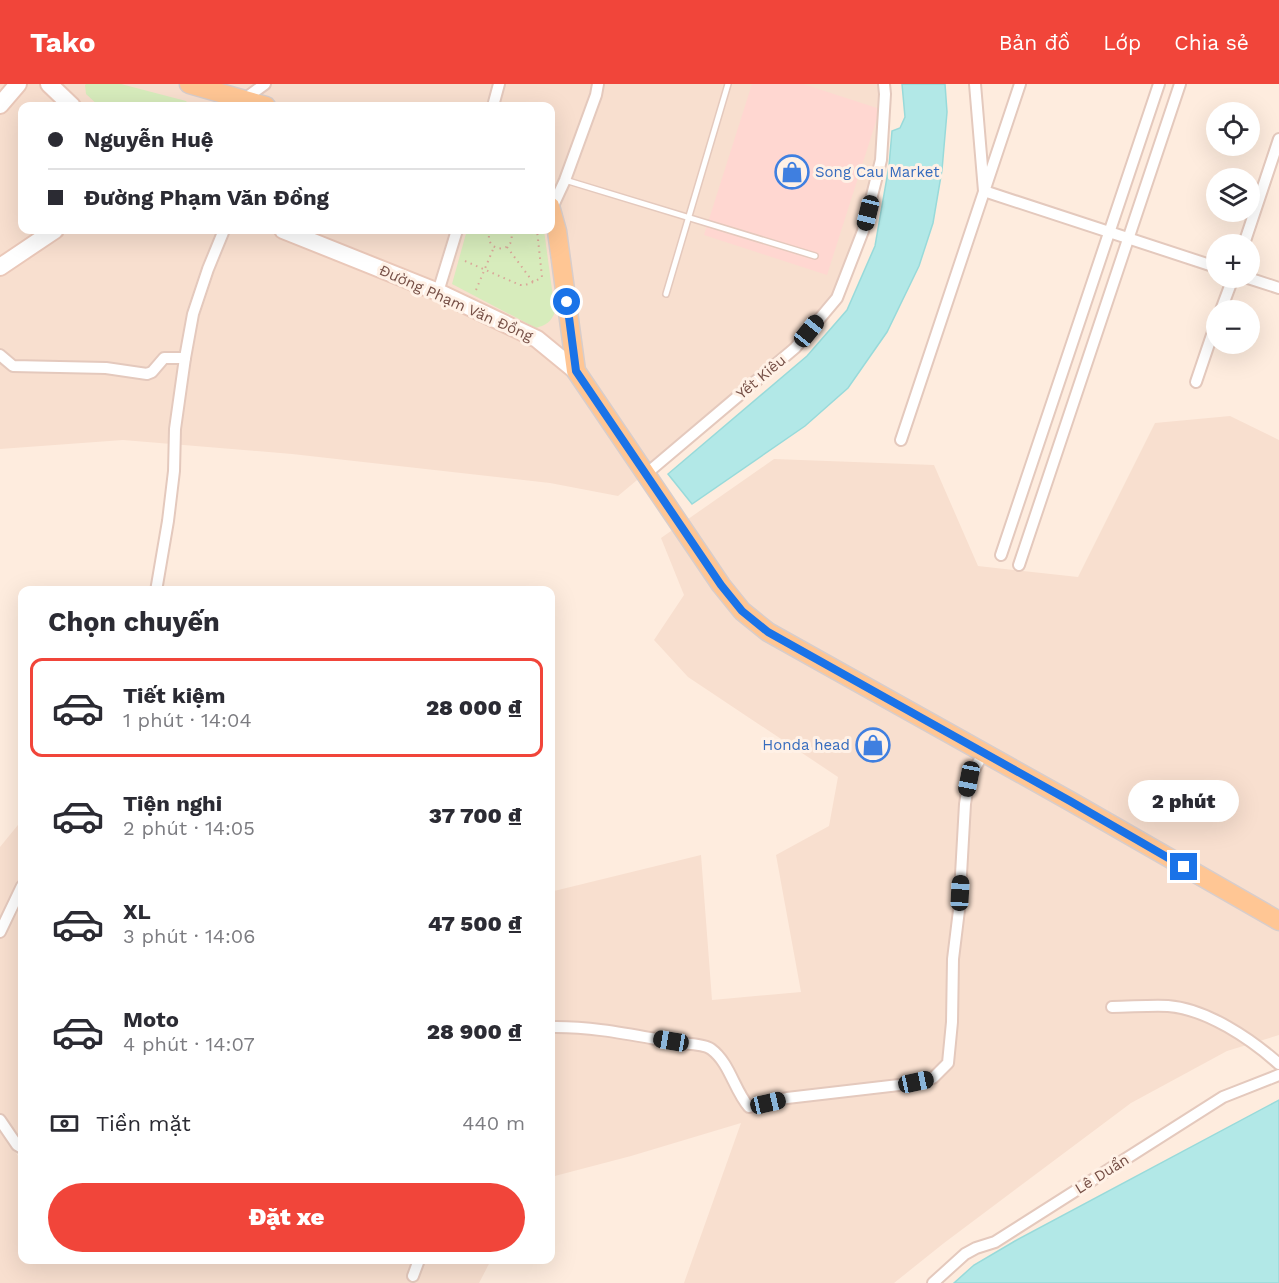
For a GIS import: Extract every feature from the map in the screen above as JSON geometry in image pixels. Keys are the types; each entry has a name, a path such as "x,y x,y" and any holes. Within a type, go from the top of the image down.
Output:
{"main road":[{"path":"189,84 235,102"},
{"path":"555,223 576,371"},
{"name":"Đường Phạm Văn Đồng","path":"576,371 721,585 742,611 768,632 984,752 1279,921"}],"street":[{"path":"0,105 18,84"},
{"path":"49,84 68,102"},
{"path":"239,102 265,84"},
{"path":"494,102 499,84"},
{"path":"555,199 565,180 598,84"},
{"name":"Yết Kiêu","path":"646,474 795,348 837,298 863,231 881,160 884,84"},
{"path":"975,84 984,191"},
{"path":"901,440 1020,84"},
{"path":"1001,555 1159,84"},
{"path":"1019,565 1180,84"},
{"path":"1247,234 1279,139"},
{"path":"984,191 1206,264"},
{"path":"0,267 49,234"},
{"path":"157,586 174,471 175,429 193,314 222,234"},
{"name":"Đường Phạm Văn Đồng","path":"293,234 438,292 537,339 576,371"},
{"path":"438,292 456,234"},
{"path":"1260,282 1279,288"},
{"path":"1196,382 1206,352"},
{"path":"0,354 13,366 106,368 147,374 152,372 164,358 185,358"},
{"path":"555,1027 626,1034 710,1048 725,1064 742,1099 749,1107 787,1098 899,1085 933,1078 948,1063 952,1022 953,959 959,910 965,804 969,779 984,752"},
{"path":"0,932 18,894"},
{"path":"1112,1007 1170,1006 1200,1013 1262,1048 1279,1064"},
{"name":"Lê Duẩn","path":"933,1283 965,1254 995,1242 1223,1097 1279,1075"},
{"path":"0,1120 18,1146"},
{"path":"413,1276 418,1264"}],"lane":[{"path":"666,294 728,84"},
{"path":"565,180 815,256"}],"path":[{"path":"490,234 489,241 494,247 502,248 507,247 512,241 511,234"},
{"path":"465,261 520,285 526,285 542,277 537,234"},
{"path":"476,290 494,247"},
{"path":"507,247 533,282"}],"shaded area":[{"path":"0,84 884,84 881,160 837,298 795,348 618,496 550,483 292,454 123,440 0,449"},
{"name":"Song Cau Market","path":"752,84 803,84 880,109 827,275 704,235"},
{"path":"1230,416 1279,440 1279,1035 1227,1051 1131,1103 894,1283 684,1283 741,1123 555,1176 555,891 701,855 712,1000 801,992 776,855 829,826 838,777 688,677 654,640 684,595 661,538 774,459 934,465 978,566 1078,577 1155,423"},
{"path":"18,825 18,1133 10,1142 18,1156 18,1264 489,1264 479,1283 0,1283 0,847"}],"green space":[{"path":"121,84 187,102 95,102 86,94 85,85"},
{"path":"466,234 545,234 555,312 548,323 536,328 452,284"}],"water":[{"path":"902,84 945,84 947,112 942,170 933,223 919,266 887,332 848,388 805,426 692,504 668,474 807,356 847,310 875,246 889,166 892,131 900,128 905,117"},
{"path":"1279,1100 1279,1283 954,1283 974,1265 1015,1241"}],"place":[{"name":"Song Cau Market","path":"792,172"},
{"name":"Honda head","path":"873,745"}],"route":[{"path":"567,302 576,371 721,585 742,611 768,632 1184,867"}]}
